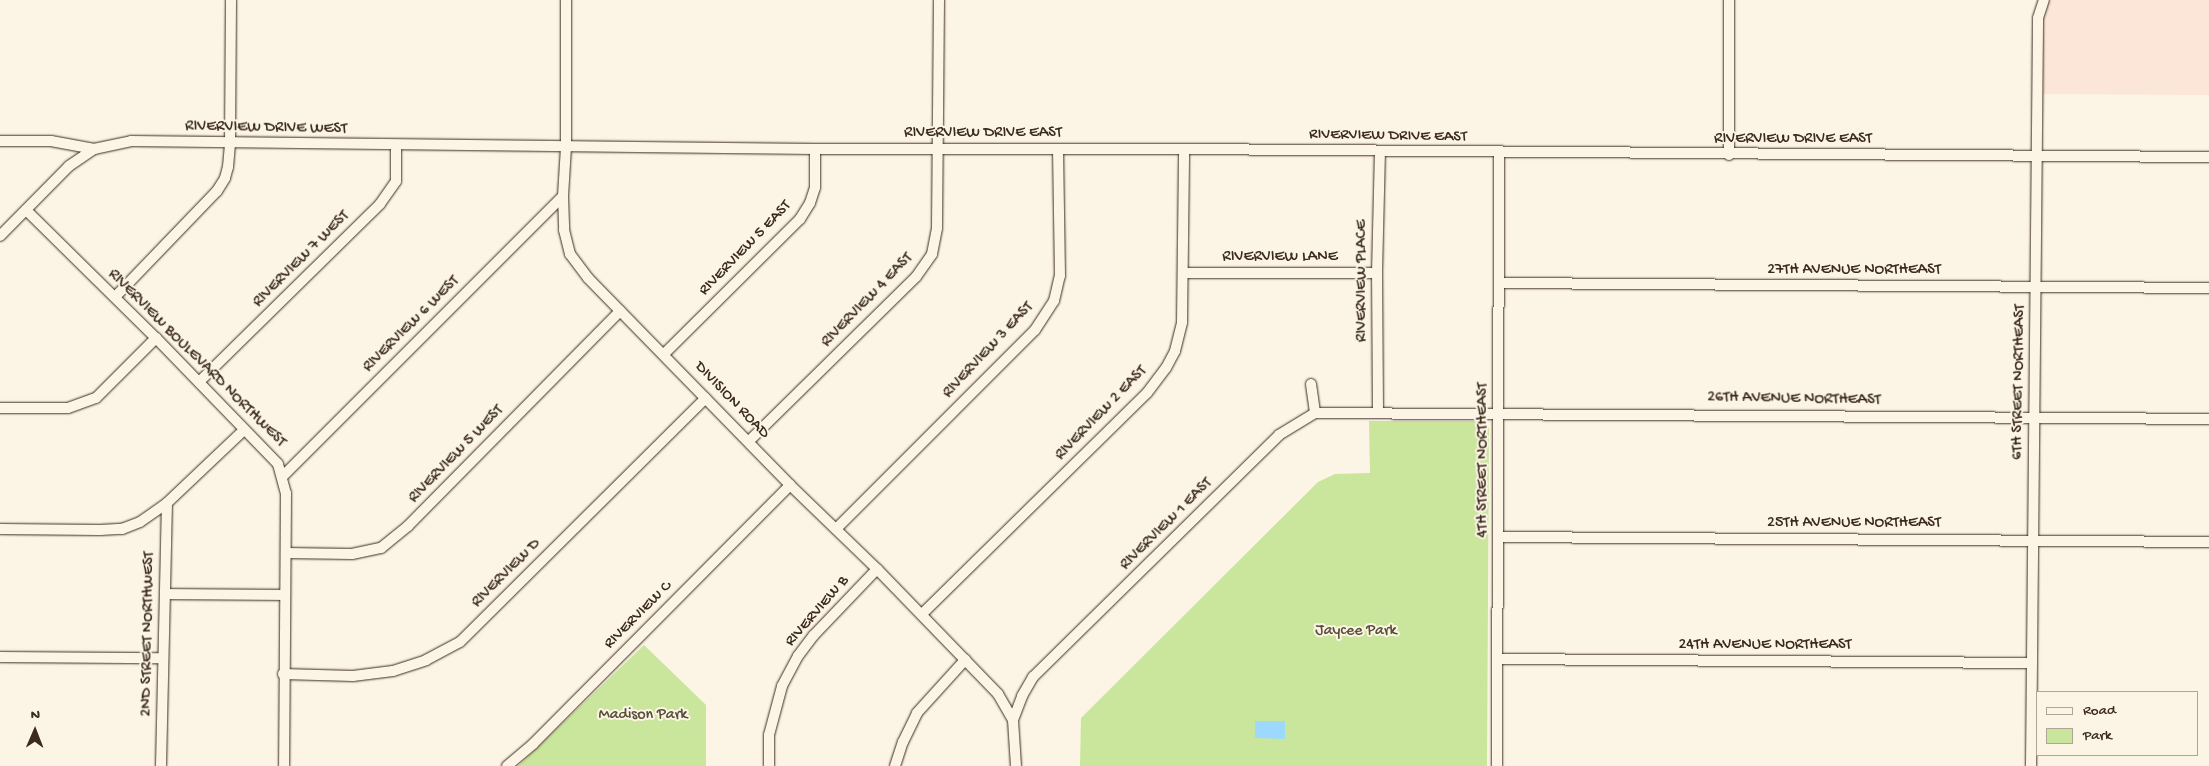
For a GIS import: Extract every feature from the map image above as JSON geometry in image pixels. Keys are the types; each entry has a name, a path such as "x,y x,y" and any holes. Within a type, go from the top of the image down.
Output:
{"street":[{"path":"115,297 217,191 228,167 230,144 231,0"},
{"name":"DIVISION ROAD","path":"566,0 566,147 563,196 564,230 570,254 588,278 790,484 878,569 1005,703 1013,720 1016,766"},
{"name":"RIVERVIEW 4 EAST","path":"749,441 916,277 932,254 937,228 939,0"},
{"path":"1729,0 1729,155"},
{"name":"6TH STREET NORTHEAST","path":"2031,766 2038,18 2044,0"},
{"path":"0,140 51,141 94,148"},
{"name":"RIVERVIEW DRIVE WEST","path":"0,236 70,166 94,148 131,141 230,144 566,147"},
{"name":"RIVERVIEW 7 WEST","path":"199,382 380,204 396,181 396,146"},
{"name":"RIVERVIEW DRIVE EAST","path":"566,147 2209,158"},
{"name":"RIVERVIEW 5 EAST","path":"664,354 800,219 810,203 815,188 815,149"},
{"name":"RIVERVIEW 3 EAST","path":"836,529 1035,330 1050,308 1060,276 1058,149"},
{"name":"RIVERVIEW 2 EAST","path":"922,614 1148,393 1166,368 1175,351 1182,322 1184,150"},
{"name":"RIVERVIEW PLACE","path":"1378,411 1377,273 1380,152"},
{"name":"4TH STREET NORTHEAST","path":"1497,766 1500,153"},
{"name":"RIVERVIEW 6 WEST","path":"283,476 563,196"},
{"name":"RIVERVIEW BOULEVARD NORTHWEST","path":"26,210 156,338 271,456 283,476 286,494 283,674 284,766"},
{"name":"RIVERVIEW LANE","path":"1184,273 1377,273"},
{"name":"27TH AVENUE NORTHEAST","path":"1499,283 2209,288"},
{"name":"RIVERVIEW 5 WEST","path":"286,553 352,554 381,548 408,526 620,311"},
{"path":"0,408 68,408 96,398 156,338"},
{"path":"1311,384 1315,413"},
{"name":"RIVERVIEW D","path":"283,674 353,676 393,671 426,660 460,642 706,398"},
{"name":"RIVERVIEW 1 EAST","path":"1013,720 1022,696 1034,677 1279,435 1315,413 1378,411"},
{"name":"26TH AVENUE NORTHEAST","path":"1378,411 2209,419"},
{"path":"0,529 122,528 140,522 167,503 244,430"},
{"name":"RIVERVIEW C","path":"506,766 533,744 790,484"},
{"name":"2ND STREET NORTHWEST","path":"161,766 167,503"},
{"name":"25TH AVENUE NORTHEAST","path":"1498,537 2209,542"},
{"name":"RIVERVIEW B","path":"769,766 769,735 782,686 798,656 814,635 878,569"},
{"path":"165,594 284,595"},
{"path":"0,657 162,658"},
{"name":"24TH AVENUE NORTHEAST","path":"1497,659 2032,663"},
{"path":"895,766 903,742 917,713 937,688 965,660"}],"shaded area":[{"path":"2044,0 2209,0 2209,95 2037,94"}],"green space":[{"name":"Jaycee Park","path":"1369,421 1483,421 1489,428 1487,766 1080,766 1081,718 1318,482 1335,474 1370,473"},
{"name":"Madison Park","path":"644,645 706,705 706,766 518,766"}],"water":[{"path":"1255,721 1285,721 1285,739 1255,738"}]}
